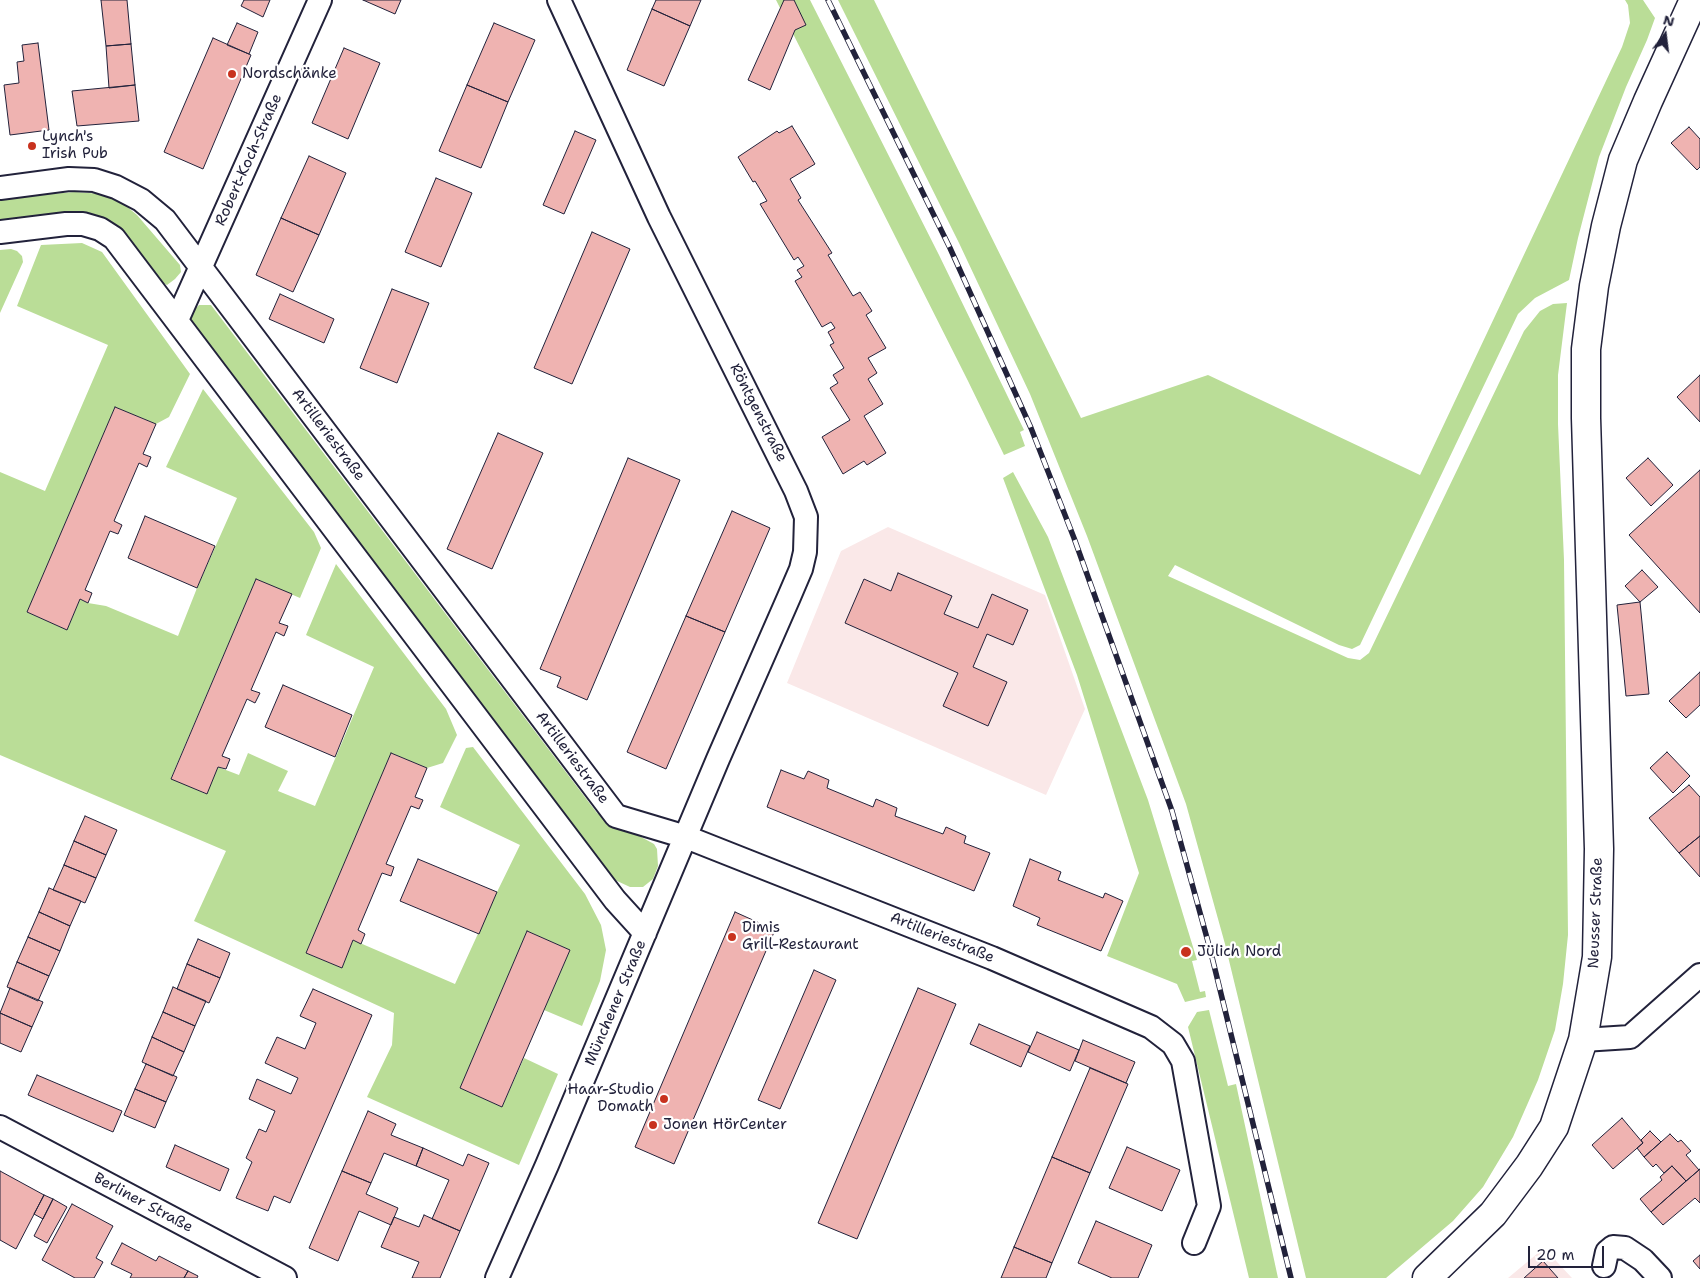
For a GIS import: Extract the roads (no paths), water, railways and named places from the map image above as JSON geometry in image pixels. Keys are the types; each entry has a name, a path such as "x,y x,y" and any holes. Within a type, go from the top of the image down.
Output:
{"main road":[{"name":"Neusser Straße","path":"1427,1278 1493,1214 1529,1166 1554,1128 1583,1040 1597,957 1599,849 1586,418 1586,349 1594,286 1606,226 1624,160 1648,101 1694,0"}],"street":[{"name":"Robert-Koch-Straße","path":"177,320 320,0"},
{"name":"Röntgenstraße","path":"559,0 659,217 796,491 806,517 805,552 801,569 686,837"},
{"name":"Artilleriestraße","path":"0,188 68,179 94,180 116,187 141,200 165,220 616,816 686,837 992,958 1151,1027 1173,1044 1183,1061 1210,1206 1194,1243"},
{"path":"0,232 66,224 83,224 100,229 114,238 615,900 645,934"},
{"name":"Münchener Straße","path":"497,1278 543,1175 686,837"},
{"path":"1583,1040 1630,1037 1700,975"},
{"name":"Berliner Straße","path":"0,1127 285,1278"},
{"path":"1604,1266 1607,1252 1613,1247 1625,1248 1643,1260 1660,1278"}],"railway":[{"path":"828,0 950,248 1031,428 1074,538 1172,811 1210,949 1291,1278"}],"place":[{"name":"Nordschänke","path":"232,74"},
{"name":"Lynch's Irish Pub","path":"32,146"},
{"name":"Dimis Grill-Restaurant","path":"732,937"},
{"name":"Jülich Nord","path":"1186,952"},
{"name":"Haar-Studio Domath","path":"664,1099"},
{"name":"Jonen HörCenter","path":"653,1125"}]}
